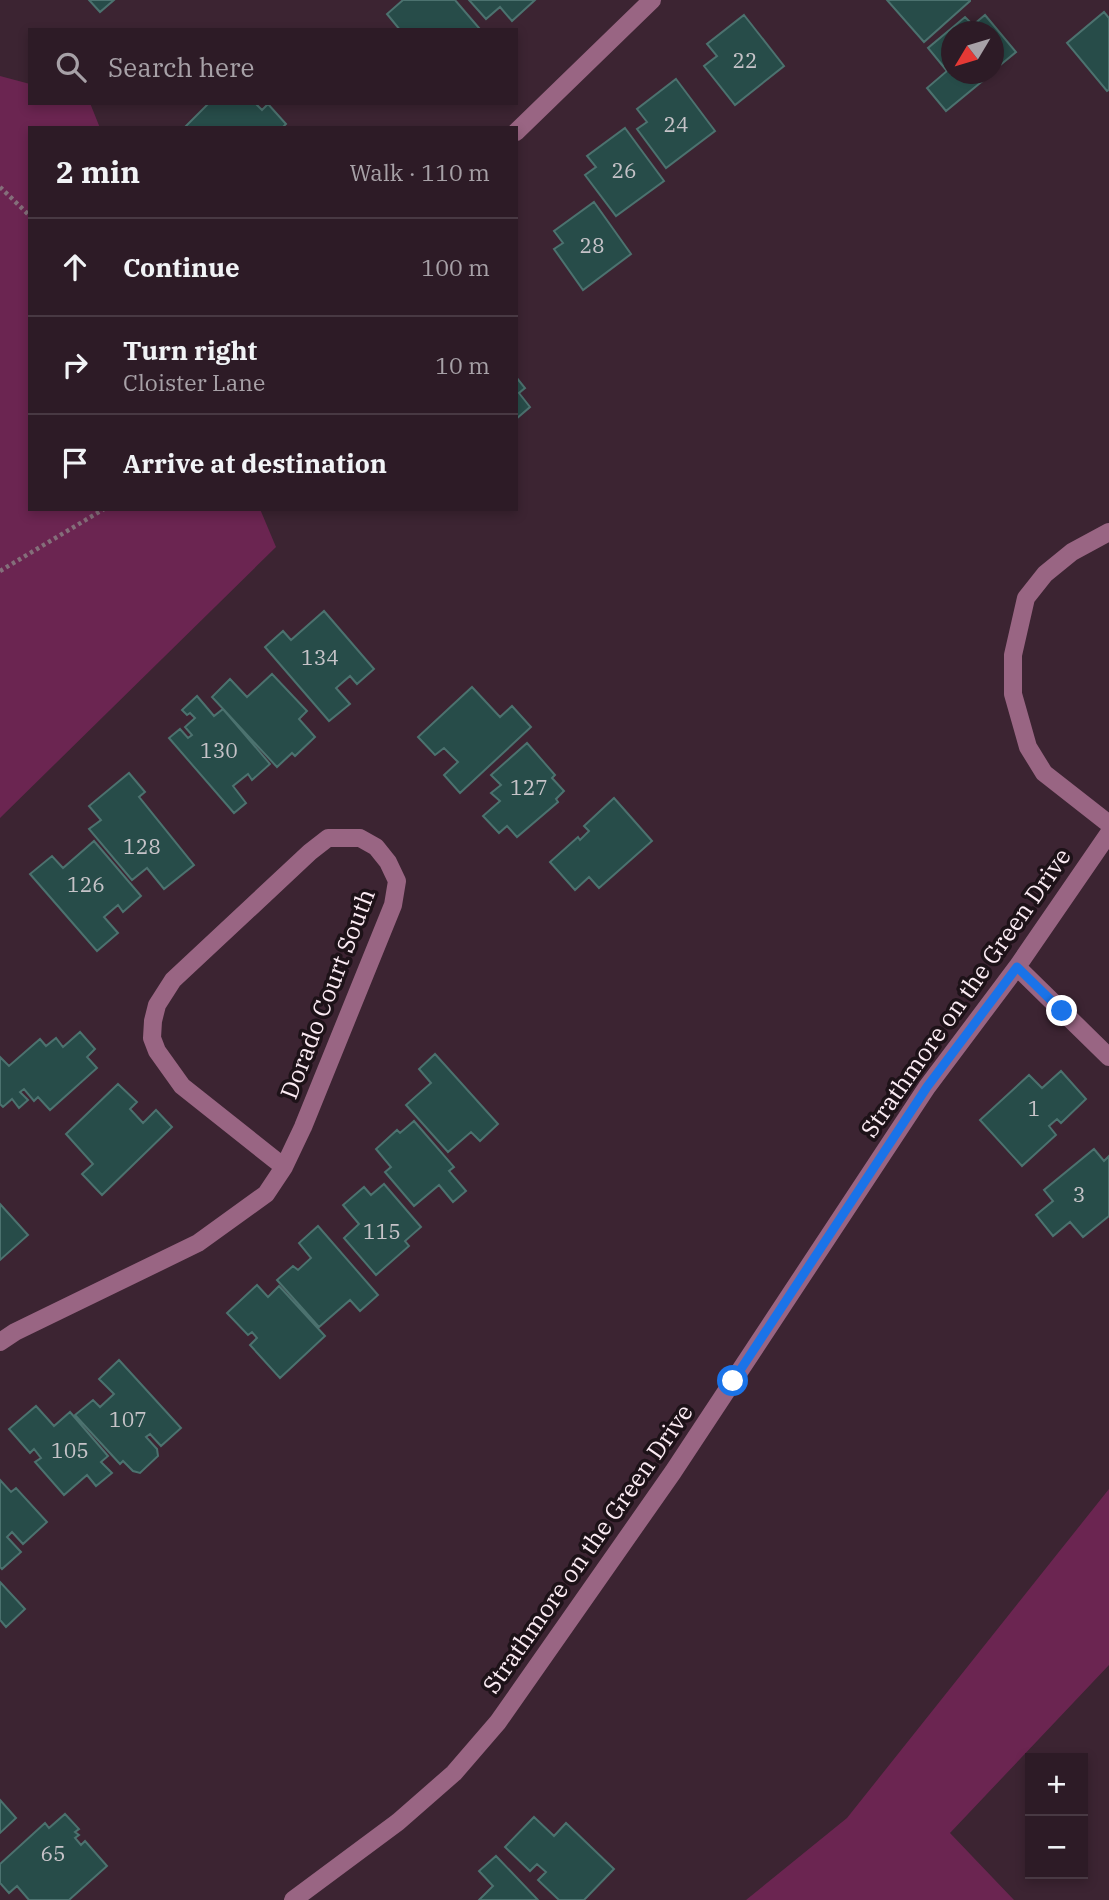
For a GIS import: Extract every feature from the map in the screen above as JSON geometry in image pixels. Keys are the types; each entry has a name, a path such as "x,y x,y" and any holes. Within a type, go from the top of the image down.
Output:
{"street":[{"path":"518,130 652,0"},
{"path":"1109,531 1072,551 1045,574 1026,598 1013,655 1013,694 1028,747 1044,773 1109,824"},
{"name":"Strathmore on the Green Drive","path":"293,1900 398,1822 454,1773 498,1722 673,1472 927,1087 1017,967 1109,833"},
{"name":"Dorado Court South","path":"0,1342 15,1332 198,1243 266,1195 284,1167 303,1127 393,905 397,881 388,862 376,847 360,838 328,838 310,852 173,979 157,1005 153,1021 152,1038 157,1051 182,1086 284,1167"},
{"path":"1017,967 1109,1057"}],"path":[{"path":"0,187 28,214"},
{"path":"0,571 101,511"}],"shaded area":[{"path":"0,76 28,83 28,105 91,105 99,126 28,126 28,511 261,511 276,547 0,818"},
{"path":"1109,1489 1109,1665 950,1833 1014,1900 746,1900 847,1818"}],"building":[{"path":"89,0 114,0 100,12"},
{"path":"403,0 455,0 479,28 398,28 387,14"},
{"path":"469,0 535,0 512,21 500,7 486,19"},
{"path":"887,0 970,0 948,21 941,21 941,27 924,42"},
{"path":"1104,12 1109,18 1107,91 1067,43"},
{"path":"744,15 784,66 735,105 704,66 717,56 707,44"},
{"path":"985,15 990,21 978,21"},
{"path":"941,37 941,64 928,48"},
{"path":"1004,38 1016,52 1004,62"},
{"path":"941,76 941,84 979,84 946,111 927,88"},
{"path":"676,79 715,131 666,168 637,129 647,122 637,109"},
{"path":"207,105 257,105 262,110 269,105 286,124 284,126 186,126"},
{"path":"625,128 664,181 616,216 585,175 596,167 587,156"},
{"path":"594,202 631,254 583,290 554,249 563,243 554,231"},
{"path":"518,379 525,388 519,393 530,407 518,417"},
{"path":"324,611 374,669 357,684 350,676 336,688 350,704 329,721 265,647 283,631 291,640"},
{"path":"272,674 307,711 299,719 315,737 295,756 292,753 277,767 212,697 230,679 247,697"},
{"path":"472,687 500,717 512,706 531,727 460,793 444,775 458,762 444,748 435,755 418,737"},
{"path":"197,696 214,716 223,709 270,764 252,780 248,774 233,786 246,803 234,813 169,738 180,729 188,738 192,735 185,727 195,718 182,710"},
{"path":"527,743 555,775 552,778 564,791 556,799 558,802 517,837 507,826 499,833 483,816 500,801 491,793 501,785 491,775"},
{"path":"129,773 145,792 139,797 194,865 164,889 147,868 132,880 89,829 101,820 89,806"},
{"path":"614,798 652,841 599,888 589,877 575,890 550,862 578,837 580,840 589,831 584,826"},
{"path":"94,841 141,896 123,912 118,905 104,917 118,933 97,951 30,874 52,856 63,868"},
{"path":"80,1032 95,1049 87,1057 97,1068 50,1110 38,1097 34,1101 24,1089 20,1092 28,1100 19,1108 12,1099 3,1107 0,1104 0,1057 9,1066 40,1039 46,1046 56,1038 63,1047"},
{"path":"435,1054 498,1124 480,1141 471,1132 448,1152 406,1105 431,1083 419,1069"},
{"path":"1061,1071 1086,1099 1061,1123 1057,1119 1049,1126 1056,1135 1022,1166 980,1120 1029,1075 1042,1088"},
{"path":"118,1084 137,1102 130,1109 143,1123 156,1110 172,1127 102,1195 82,1174 93,1164 66,1134"},
{"path":"414,1121 454,1167 449,1171 466,1191 453,1202 439,1185 414,1206 385,1172 391,1167 376,1149 397,1130 400,1133"},
{"path":"1094,1149 1104,1161 1109,1156 1109,1216 1083,1237 1070,1222 1053,1236 1036,1215 1053,1201 1044,1190"},
{"path":"384,1184 421,1227 405,1241 409,1246 376,1275 344,1238 359,1224 343,1205 364,1187 371,1195"},
{"path":"0,1204 28,1235 0,1260"},
{"path":"318,1226 378,1295 360,1311 350,1300 319,1327 277,1280 293,1266 298,1270 311,1258 299,1243"},
{"path":"257,1285 268,1297 279,1286 325,1336 280,1378 250,1345 257,1338 252,1332 248,1335 227,1313"},
{"path":"119,1360 181,1428 161,1446 150,1434 146,1437 157,1449 158,1456 140,1473 133,1471 123,1461 120,1464 75,1415 93,1400 100,1407 114,1394 99,1379"},
{"path":"36,1406 54,1426 70,1412 108,1456 101,1462 112,1473 96,1486 87,1475 64,1495 35,1462 41,1458 34,1449 30,1453 9,1429"},
{"path":"0,1480 11,1492 16,1488 47,1522 23,1544 12,1532 7,1537 21,1552 2,1569 0,1567"},
{"path":"0,1582 25,1609 6,1627 0,1620"},
{"path":"0,1800 16,1818 0,1833"},
{"path":"65,1814 79,1829 75,1832 79,1835 75,1838 81,1845 85,1841 107,1866 69,1900 29,1900 17,1886 9,1893 0,1883 0,1864 45,1823 49,1828"},
{"path":"534,1817 554,1836 566,1823 614,1869 584,1900 559,1900 538,1880 546,1872 537,1864 530,1871 505,1847"},
{"path":"496,1856 538,1900 479,1900 493,1886 479,1871"}],"route":[{"path":"733,1381 927,1087 1017,967 1062,1011"}]}
